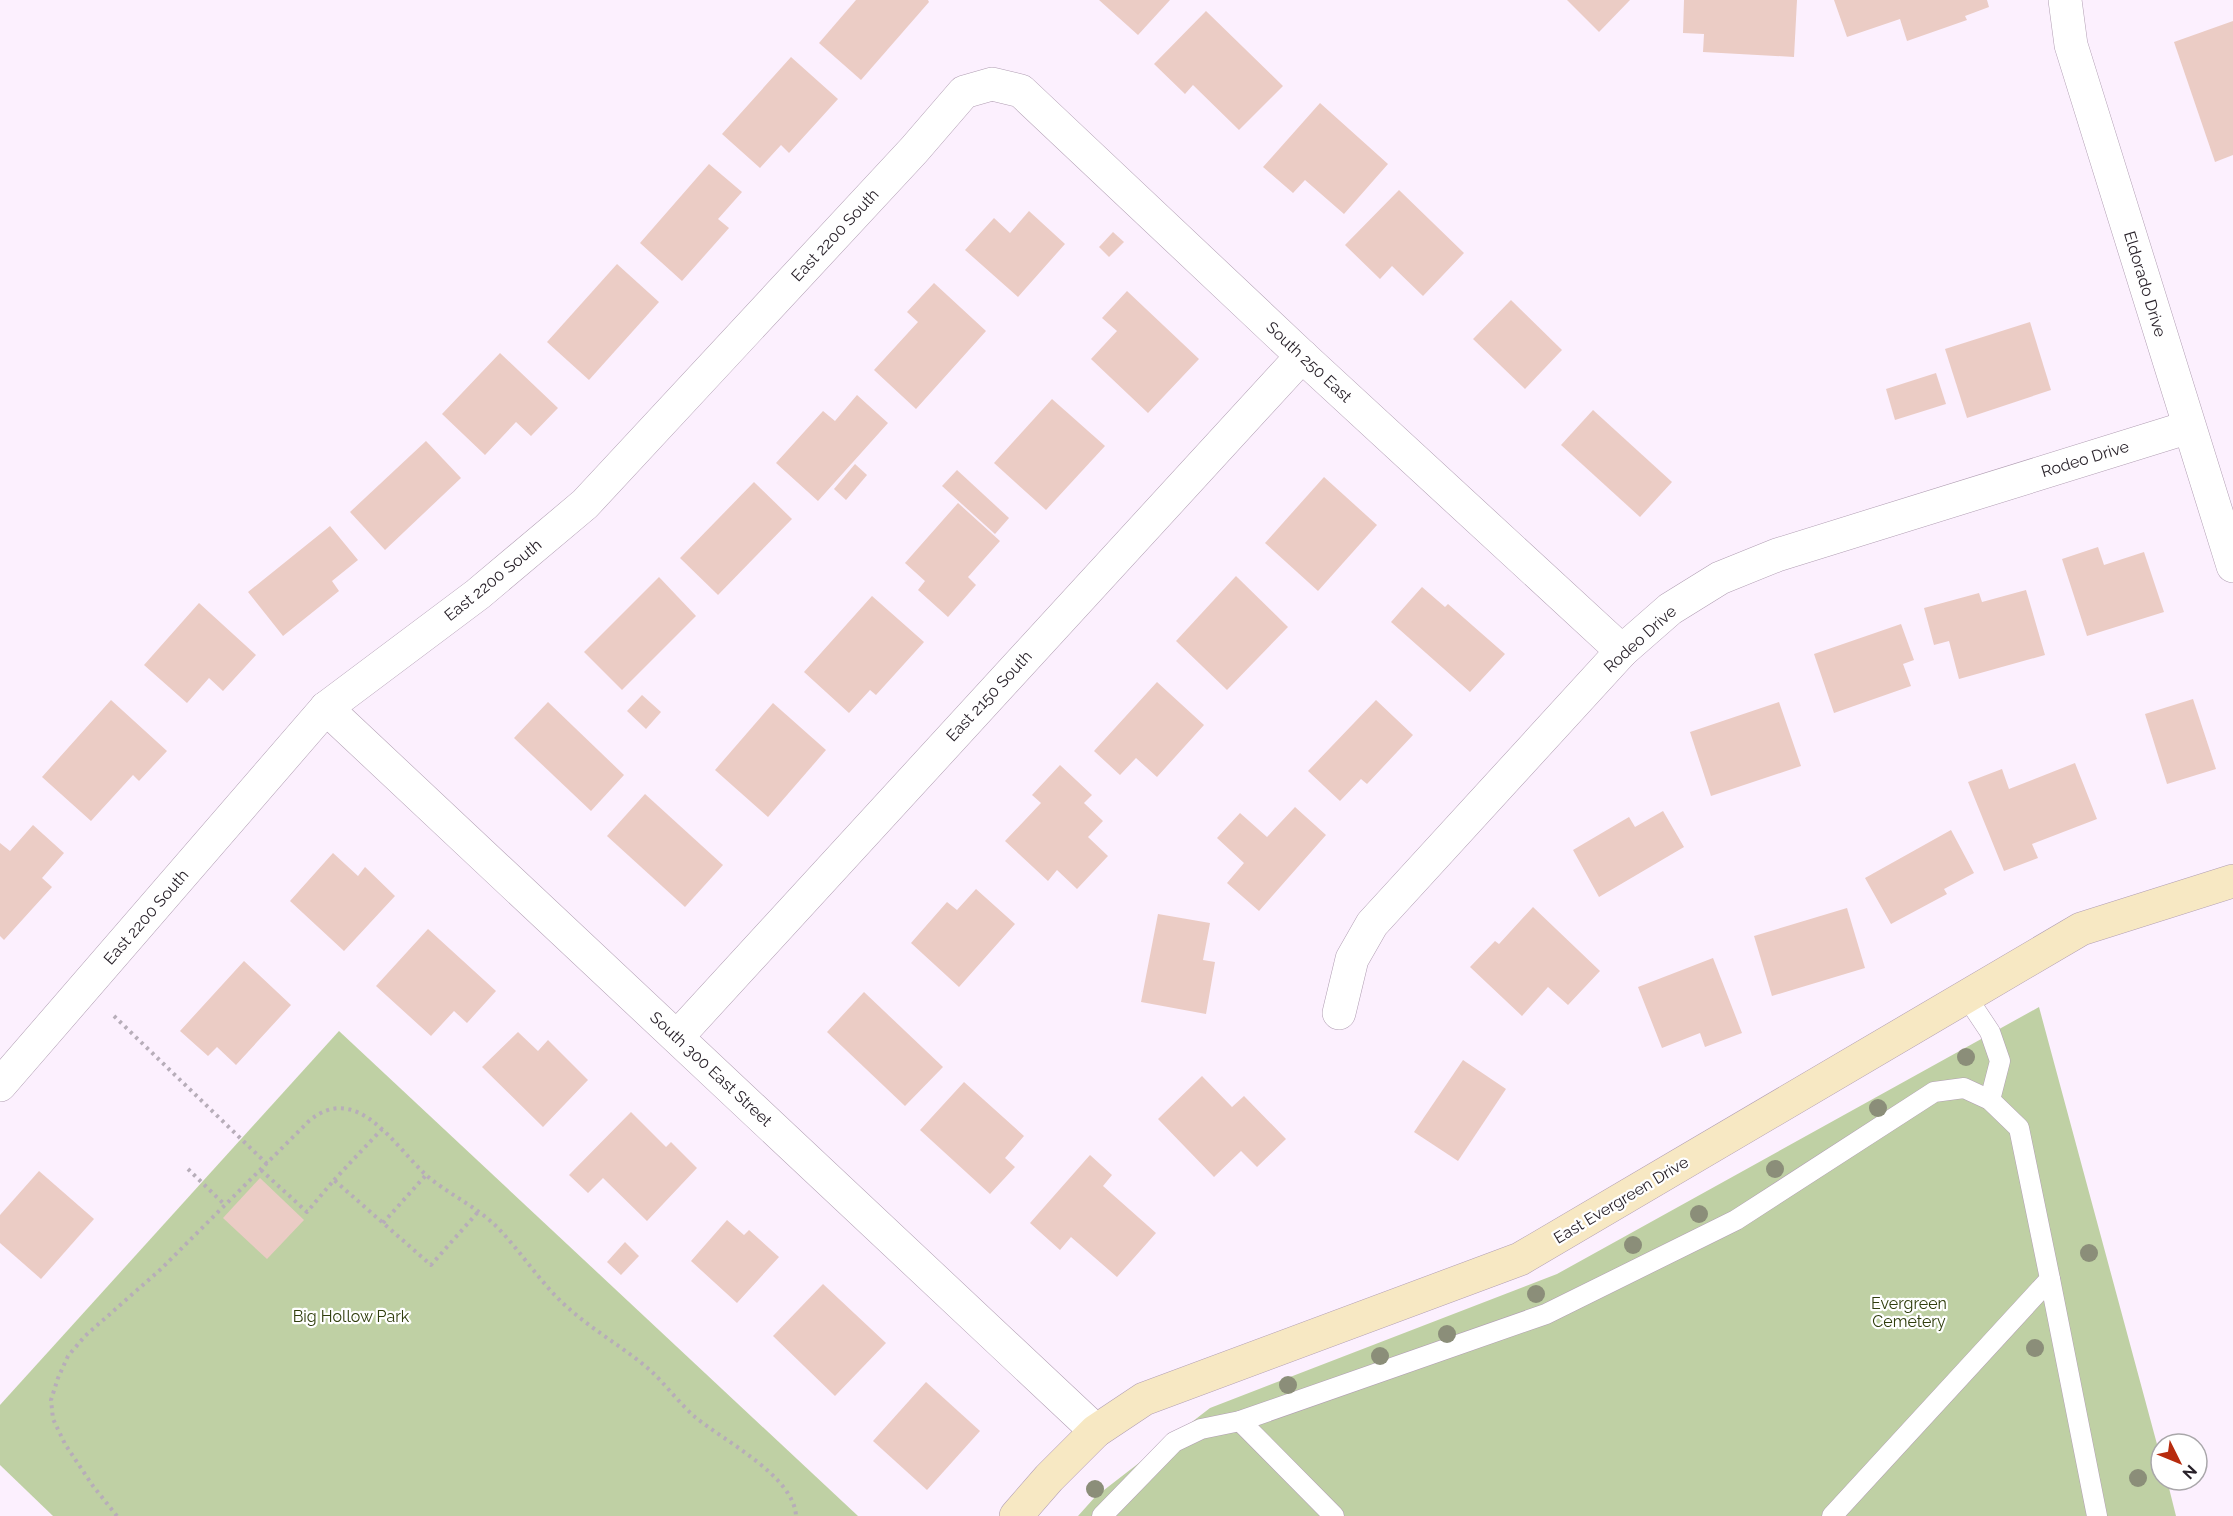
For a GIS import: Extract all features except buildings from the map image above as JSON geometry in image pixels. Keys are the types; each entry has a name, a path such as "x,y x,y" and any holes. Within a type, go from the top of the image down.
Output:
{"street":[{"name":"Eldorado Drive","path":"2065,0 2070,45 2233,566"},
{"name":"South 250 East","path":"992,84 1022,91 1302,356 1622,651"},
{"name":"East 2200 South","path":"0,1085 326,708 478,594 585,504 914,150 964,92 992,84"},
{"name":"East 2150 South","path":"677,1037 1302,356"},
{"name":"Rodeo Drive","path":"1339,1012 1352,959 1372,924 1622,651 1670,609 1720,578 1777,555 2189,427"},
{"name":"South 300 East Street","path":"326,708 1096,1431"},
{"name":"East Evergreen Drive","path":"1016,1516 1049,1478 1096,1431 1144,1399 1520,1259 2081,929 2233,881"}],"lane":[{"path":"1966,996 1990,1032 2000,1061 1990,1100"},
{"path":"1102,1516 1174,1442 1201,1429 1240,1420 1546,1314 1736,1220 1934,1092 1964,1088 1990,1100 2019,1128 2097,1516"},
{"path":"1832,1516 2050,1279"},
{"path":"1240,1420 1334,1516"}],"path":[{"path":"114,1016 267,1164"},
{"path":"117,1516 65,1444 53,1419 51,1400 68,1356 85,1336 161,1269 309,1121 327,1109 337,1107 350,1108 382,1128 426,1175 478,1212 508,1239 530,1268 572,1312 646,1367 695,1416 765,1469 790,1494 796,1516"},
{"path":"261,1170 307,1212 382,1128"},
{"path":"188,1169 224,1204"},
{"path":"383,1223 426,1175"},
{"path":"334,1180 431,1265 478,1212"}],"green space":[{"name":"Evergreen Cemetery","path":"2039,1007 2154,1432 2149,1432 2149,1492 2170,1492 2176,1516 1078,1516 1095,1497 1210,1408 1557,1274"},
{"name":"Big Hollow Park","path":"339,1031 858,1516 53,1516 0,1465 0,1405"}]}
